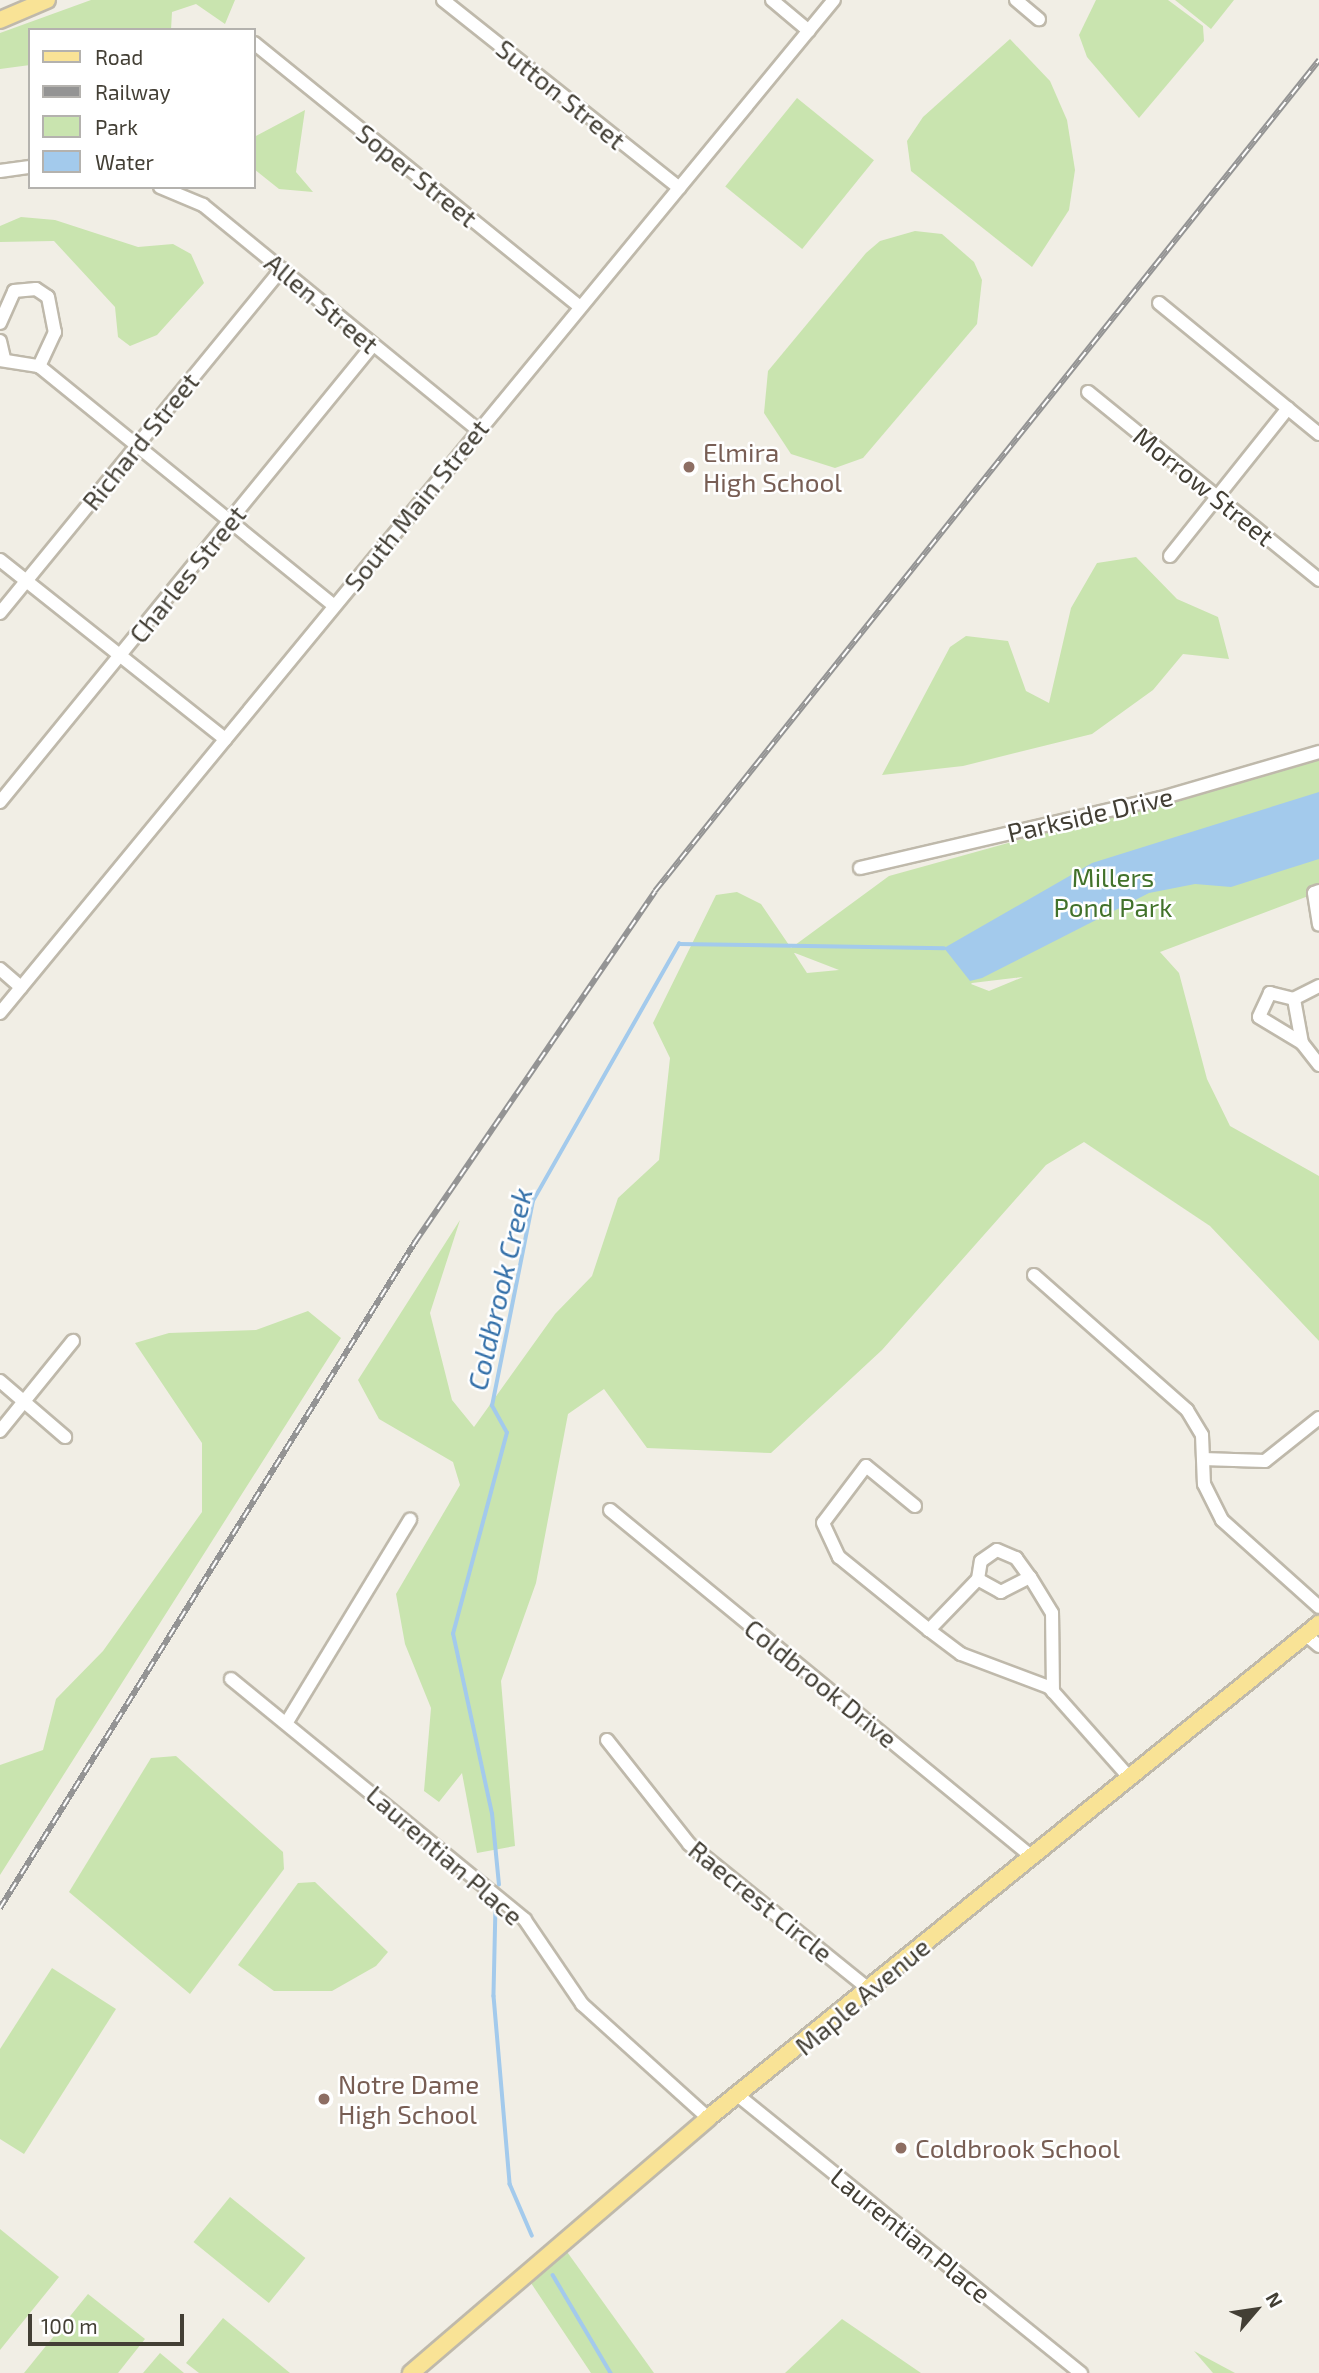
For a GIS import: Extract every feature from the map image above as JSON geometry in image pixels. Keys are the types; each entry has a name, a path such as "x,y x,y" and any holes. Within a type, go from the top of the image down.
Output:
{"main road":[{"path":"0,20 47,0"},
{"name":"Maple Avenue","path":"411,2373 708,2119 740,2097 1031,1856 1319,1624"}],"street":[{"name":"Sutton Street","path":"443,0 679,188"},
{"path":"772,0 809,31"},
{"name":"South Main Street","path":"0,1013 834,0"},
{"path":"1016,0 1039,19"},
{"name":"Soper Street","path":"256,45 580,307"},
{"path":"0,171 28,167"},
{"name":"Allen Street","path":"165,189 203,205 478,430"},
{"name":"Richard Street","path":"0,613 282,269"},
{"path":"0,323 14,290 36,289 48,297 55,332 39,366"},
{"path":"1159,303 1319,434"},
{"path":"0,341 2,360 39,366 334,606"},
{"name":"Charles Street","path":"0,802 373,345"},
{"name":"Morrow Street","path":"1088,392 1319,580"},
{"path":"1170,556 1215,495 1288,408"},
{"path":"0,560 225,739"},
{"name":"Parkside Drive","path":"860,868 1161,798 1319,752"},
{"path":"1319,891 1314,894 1319,925"},
{"path":"0,969 21,987"},
{"path":"1319,986 1294,999 1270,993 1261,1000 1259,1017 1302,1042 1319,1065"},
{"path":"1294,999 1302,1042"},
{"path":"1034,1275 1187,1410 1202,1435 1204,1484 1222,1520 1319,1606"},
{"path":"0,1431 73,1342"},
{"path":"0,1381 65,1437"},
{"path":"1203,1458 1265,1461 1319,1418"},
{"path":"915,1506 866,1466 822,1523 839,1558 961,1654 1014,1669 1053,1692 1129,1777"},
{"name":"Coldbrook Drive","path":"610,1510 1031,1856"},
{"path":"287,1721 338,1647 410,1520"},
{"path":"929,1630 978,1579 981,1561 997,1550 1016,1558 1052,1614 1053,1692"},
{"path":"978,1579 1001,1592 1030,1577"},
{"path":"1306,1635 1319,1646"},
{"name":"Laurentian Place","path":"231,1679 287,1721 525,1920 582,2004 708,2119"},
{"name":"Raecrest Circle","path":"607,1740 688,1844 870,1990"},
{"name":"Laurentian Place","path":"740,2097 1081,2373"}],"green space":[{"path":"91,0 235,0 225,24 196,4 172,12 171,28 28,28 28,65 0,69 0,33"},
{"path":"1096,0 1168,0 1203,26 1204,41 1139,118 1087,57 1079,35"},
{"path":"1175,0 1234,0 1211,29"},
{"path":"1010,39 1050,81 1067,120 1075,170 1069,210 1032,267 911,171 907,141 923,117"},
{"path":"797,98 874,160 802,249 725,187"},
{"path":"305,110 296,172 313,192 279,189 256,171 256,136"},
{"path":"21,217 55,220 138,247 173,244 191,254 204,283 157,335 130,346 118,337 115,307 54,241 0,242 0,226"},
{"path":"915,231 942,234 974,262 982,280 977,324 863,458 835,468 791,454 764,413 768,371 866,253 880,241"},
{"path":"1136,557 1177,599 1218,617 1229,659 1183,654 1153,690 1092,734 963,766 882,775 950,647 966,636 1008,641 1026,691 1049,703 1071,608 1097,563"},
{"name":"Millers Pond Park","path":"1319,757 1319,892 1160,952 1179,973 1207,1079 1230,1126 1319,1176 1319,1341 1210,1226 1084,1142 1046,1165 882,1350 771,1453 647,1448 604,1389 568,1414 536,1583 501,1681 515,1846 477,1853 462,1773 439,1802 424,1791 431,1708 405,1644 396,1594 460,1485 453,1462 379,1419 358,1380 460,1220 430,1313 452,1400 474,1427 555,1314 592,1276 618,1198 659,1160 670,1058 653,1023 716,895 737,892 761,904 791,948 889,876","holes":["795,953 839,970 807,973","1023,977 989,991 971,984 972,983"]},
{"path":"308,1311 341,1338 0,1875 0,1765 43,1750 56,1699 103,1651 202,1512 202,1443 135,1343 169,1333 256,1330"},
{"path":"176,1756 283,1852 284,1869 190,1994 69,1892 151,1758"},
{"path":"315,1882 388,1952 376,1966 332,1991 274,1991 238,1965 298,1883"},
{"path":"52,1968 116,2009 24,2154 0,2139 0,2049"},
{"path":"230,2197 305,2258 269,2303 193,2242"},
{"path":"0,2229 59,2277 0,2350"},
{"path":"565,2249 654,2373 591,2373 531,2283"},
{"path":"88,2294 145,2339 118,2373 24,2373"},
{"path":"223,2318 290,2373 199,2373 186,2363"},
{"path":"842,2319 921,2373 785,2373"},
{"path":"1194,2351 1235,2373 1213,2373"},
{"path":"160,2353 184,2373 143,2373"}],"water":[{"path":"1319,792 1319,859 1231,887 1195,884 1149,893 982,978 970,981 944,948 1092,863"}],"waterway":[{"name":"Coldbrook Creek","path":"499,1885 492,1814 453,1634 507,1433 492,1406 533,1201 679,944 944,948"},
{"name":"Coldbrook Creek","path":"496,1906 494,1996 510,2184 532,2235"},
{"name":"Coldbrook Creek","path":"553,2275 611,2373"}],"railway":[{"path":"0,1908 415,1242 655,891 1319,60"}],"place":[{"name":"Elmira High School","path":"689,467"},
{"name":"Notre Dame High School","path":"324,2099"},
{"name":"Coldbrook School","path":"901,2148"}]}
